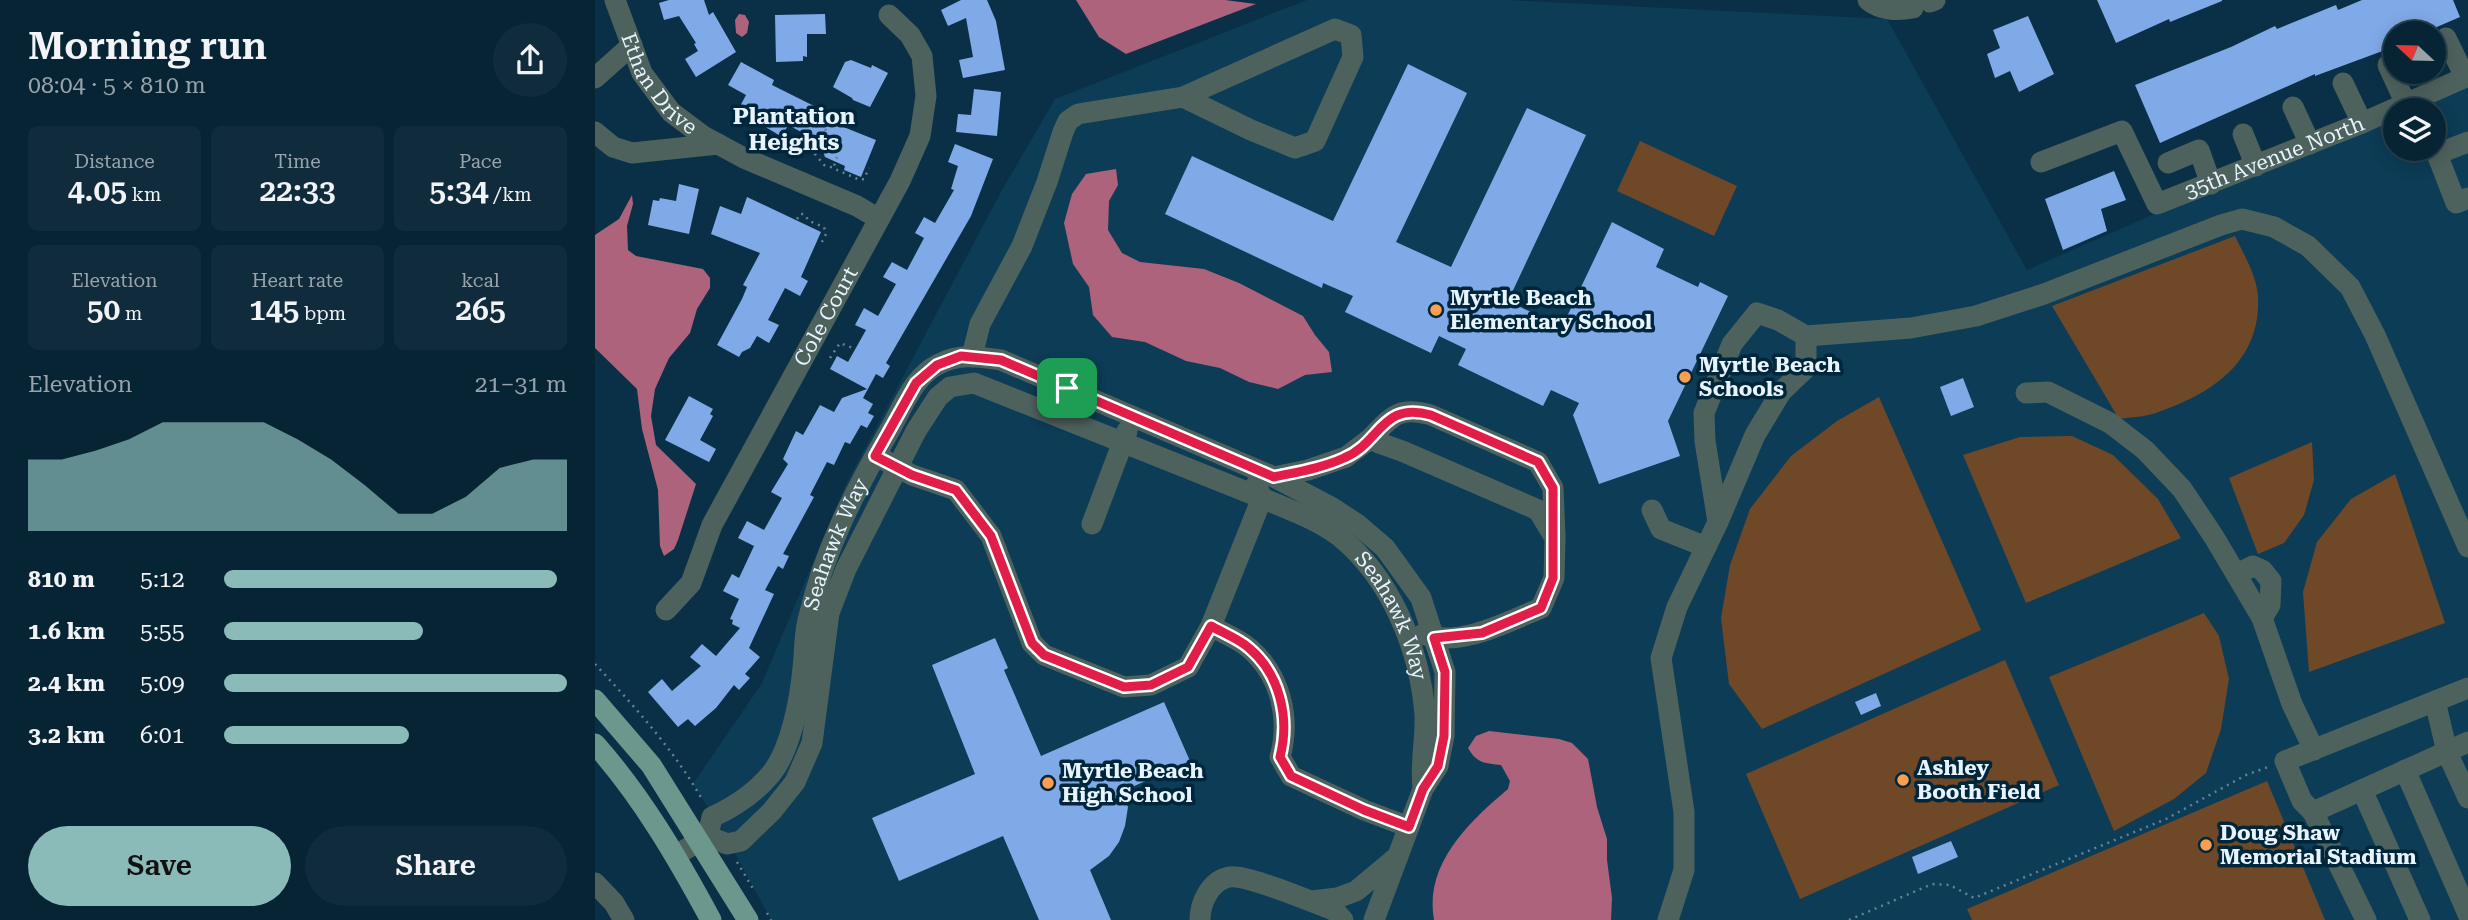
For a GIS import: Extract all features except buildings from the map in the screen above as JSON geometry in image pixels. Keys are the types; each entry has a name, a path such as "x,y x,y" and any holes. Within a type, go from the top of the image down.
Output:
{"main road":[{"path":"595,700 651,765 703,839 748,920"},
{"path":"595,744 625,778 676,855 711,920"}],"street":[{"name":"Ethan Drive","path":"615,0 642,73 671,111 744,159 857,206 879,219"},
{"path":"1868,0 1876,7 1898,11 1926,3"},
{"name":"Cole Court","path":"666,610 691,583 712,525 900,181 920,136 926,96 922,56 910,35 889,15"},
{"path":"972,356 980,324 1022,246 1048,182 1068,121 1078,114 1183,97 1335,29 1352,35 1353,57 1315,141 1295,148 1183,97"},
{"path":"2447,40 2467,77"},
{"path":"595,78 632,45"},
{"name":"35th Avenue North","path":"2420,98 2467,77"},
{"path":"2343,83 2362,123"},
{"path":"2294,107 2310,144"},
{"name":"35th Avenue North","path":"2041,162 2122,131 2157,204 2383,114"},
{"path":"595,132 613,147 632,153 718,144"},
{"path":"2243,134 2256,166"},
{"path":"2468,142 2437,154 2456,203 2468,198"},
{"path":"2168,163 2199,150 2211,184"},
{"path":"1718,522 1705,441 1704,413 1732,344 1757,313 1778,320 1806,336 1911,328 1976,316 2044,294 2242,219 2274,227 2308,246 2350,287 2375,335 2468,547"},
{"path":"1668,920 1684,870 1684,812 1661,658 1677,607 1718,522 1755,435 1781,392 1806,368 1806,336"},
{"name":"Seahawk Way","path":"676,855 703,839 712,817 737,806 772,773 793,724 803,672 807,623 823,567 851,499 916,383 937,365 961,356 972,356 1001,360 1274,477 1331,507 1357,524 1385,548 1421,598 1445,672 1444,736 1438,766 1423,789 1374,920"},
{"name":"Seahawk Way","path":"703,839 727,844 741,841 772,811 795,782 811,743 829,613 846,569 897,467 938,397 950,387 974,383 1262,498 1301,515 1338,536 1378,576 1410,641 1421,678 1425,718 1420,766 1423,789"},
{"path":"2026,393 2048,392 2110,423 2145,450 2182,489 2262,618 2292,704 2314,750"},
{"path":"1274,477 1308,470 1346,457 1371,438 1392,416 1415,410 1538,462 1553,488 1555,538 1553,578 1541,608 1482,633 1434,638 1419,632 1387,580 1378,576"},
{"path":"1092,524 1133,416"},
{"path":"1371,438 1538,510 1555,538"},
{"path":"875,456 912,475 956,490 991,536 1032,643 1044,655 1124,687 1151,685 1188,667 1211,626 1262,498 1254,479 1224,456"},
{"path":"1652,510 1661,529 1706,547"},
{"path":"1211,626 1249,647 1273,676 1283,711 1285,739 1280,757 1291,776 1364,810 1409,827"},
{"path":"2366,920 2313,812 2302,801 2285,761 2468,688"},
{"path":"2435,701 2447,752 2468,798"},
{"path":"2313,812 2468,742"},
{"path":"2406,770 2468,914"},
{"path":"2362,790 2420,920"},
{"path":"1310,901 1338,898 1356,891 1400,854"},
{"path":"1200,920 1202,901 1213,885 1229,877 1250,880 1334,910 1343,920"},
{"path":"595,883 614,903 624,920"}],"path":[{"path":"824,121 826,132 815,149 815,154 824,166 862,180 869,167"},
{"path":"834,168 837,157"},
{"path":"797,219 800,214 804,214 824,228 826,234 822,242"},
{"path":"830,358 840,343 855,349"},
{"path":"1849,920 1932,884 1950,886 1974,898 2166,819 2246,775 2285,761"}],"shaded area":[{"path":"1076,0 1225,0 1256,4 1126,54 1099,37"},
{"name":"Myrtle Beach Schools","path":"1307,0 1508,0 1887,19 2027,270 2383,113 2383,161 2446,161 2446,98 2418,98 2468,76 2468,920 771,920 723,831 693,784 762,683 846,484 1002,190 1055,99"},
{"path":"739,14 745,15 749,22 747,33 742,37 736,33 735,20"},
{"path":"1640,141 1737,186 1714,236 1617,191"},
{"path":"1116,169 1118,185 1109,201 1108,230 1122,253 1140,262 1204,269 1239,283 1303,316 1329,352 1332,372 1305,375 1278,389 1249,382 1220,368 1186,361 1145,342 1112,337 1093,315 1089,287 1073,264 1064,223 1072,194 1086,174"},
{"path":"632,195 633,204 627,226 628,250 636,256 703,269 710,278 710,288 697,309 690,333 669,358 655,389 651,416 656,445 696,484 674,549 664,556 660,546 658,490 642,429 637,389 595,348 595,235 619,219"},
{"path":"2235,236 2253,273 2258,297 2257,320 2242,357 2214,385 2196,396 2152,414 2119,419 2052,306"},
{"path":"1879,397 1981,630 1762,729 1729,684 1721,618 1730,565 1750,509 1791,456 1837,421"},
{"path":"2072,436 2113,455 2158,499 2181,538 2026,603 1963,455 2020,437"},
{"path":"2312,442 2314,480 2304,515 2284,543 2258,554 2229,478"},
{"path":"2395,474 2445,623 2309,672 2303,592 2317,542 2351,499"},
{"path":"2204,613 2219,636 2229,679 2221,729 2206,773 2174,799 2114,831 2049,677"},
{"name":"Ashley Booth Field","path":"2005,660 2059,785 1800,899 1746,774"},
{"path":"1489,731 1559,739 1572,743 1588,759 1597,807 1607,839 1611,920 1434,920 1436,881 1443,863 1465,830 1508,789 1510,781 1501,765 1478,760 1468,748 1476,736"},
{"name":"Doug Shaw Memorial Stadium","path":"2267,781 2325,920 1972,920 1967,909"}],"place":[{"name":"Myrtle Beach Elementary School","path":"1436,310"},
{"name":"Myrtle Beach Schools","path":"1685,377"},
{"name":"Ashley Booth Field","path":"1903,780"},
{"name":"Myrtle Beach High School","path":"1048,783"},
{"name":"Doug Shaw Memorial Stadium","path":"2206,845"}],"district":[{"name":"Plantation Heights","path":"794,129"}],"route":[{"path":"961,356 1001,360 1067,388 1274,477 1308,470 1346,457 1371,438 1392,416 1415,410 1538,462 1553,488 1553,578 1541,608 1482,633 1434,638 1445,672 1444,736 1438,766 1423,789 1409,827 1364,810 1291,776 1280,757 1285,739 1283,711 1273,676 1249,647 1211,626 1188,667 1151,685 1124,687 1044,655 1032,643 991,536 956,490 912,475 875,456 916,383 937,365 961,356"}]}
